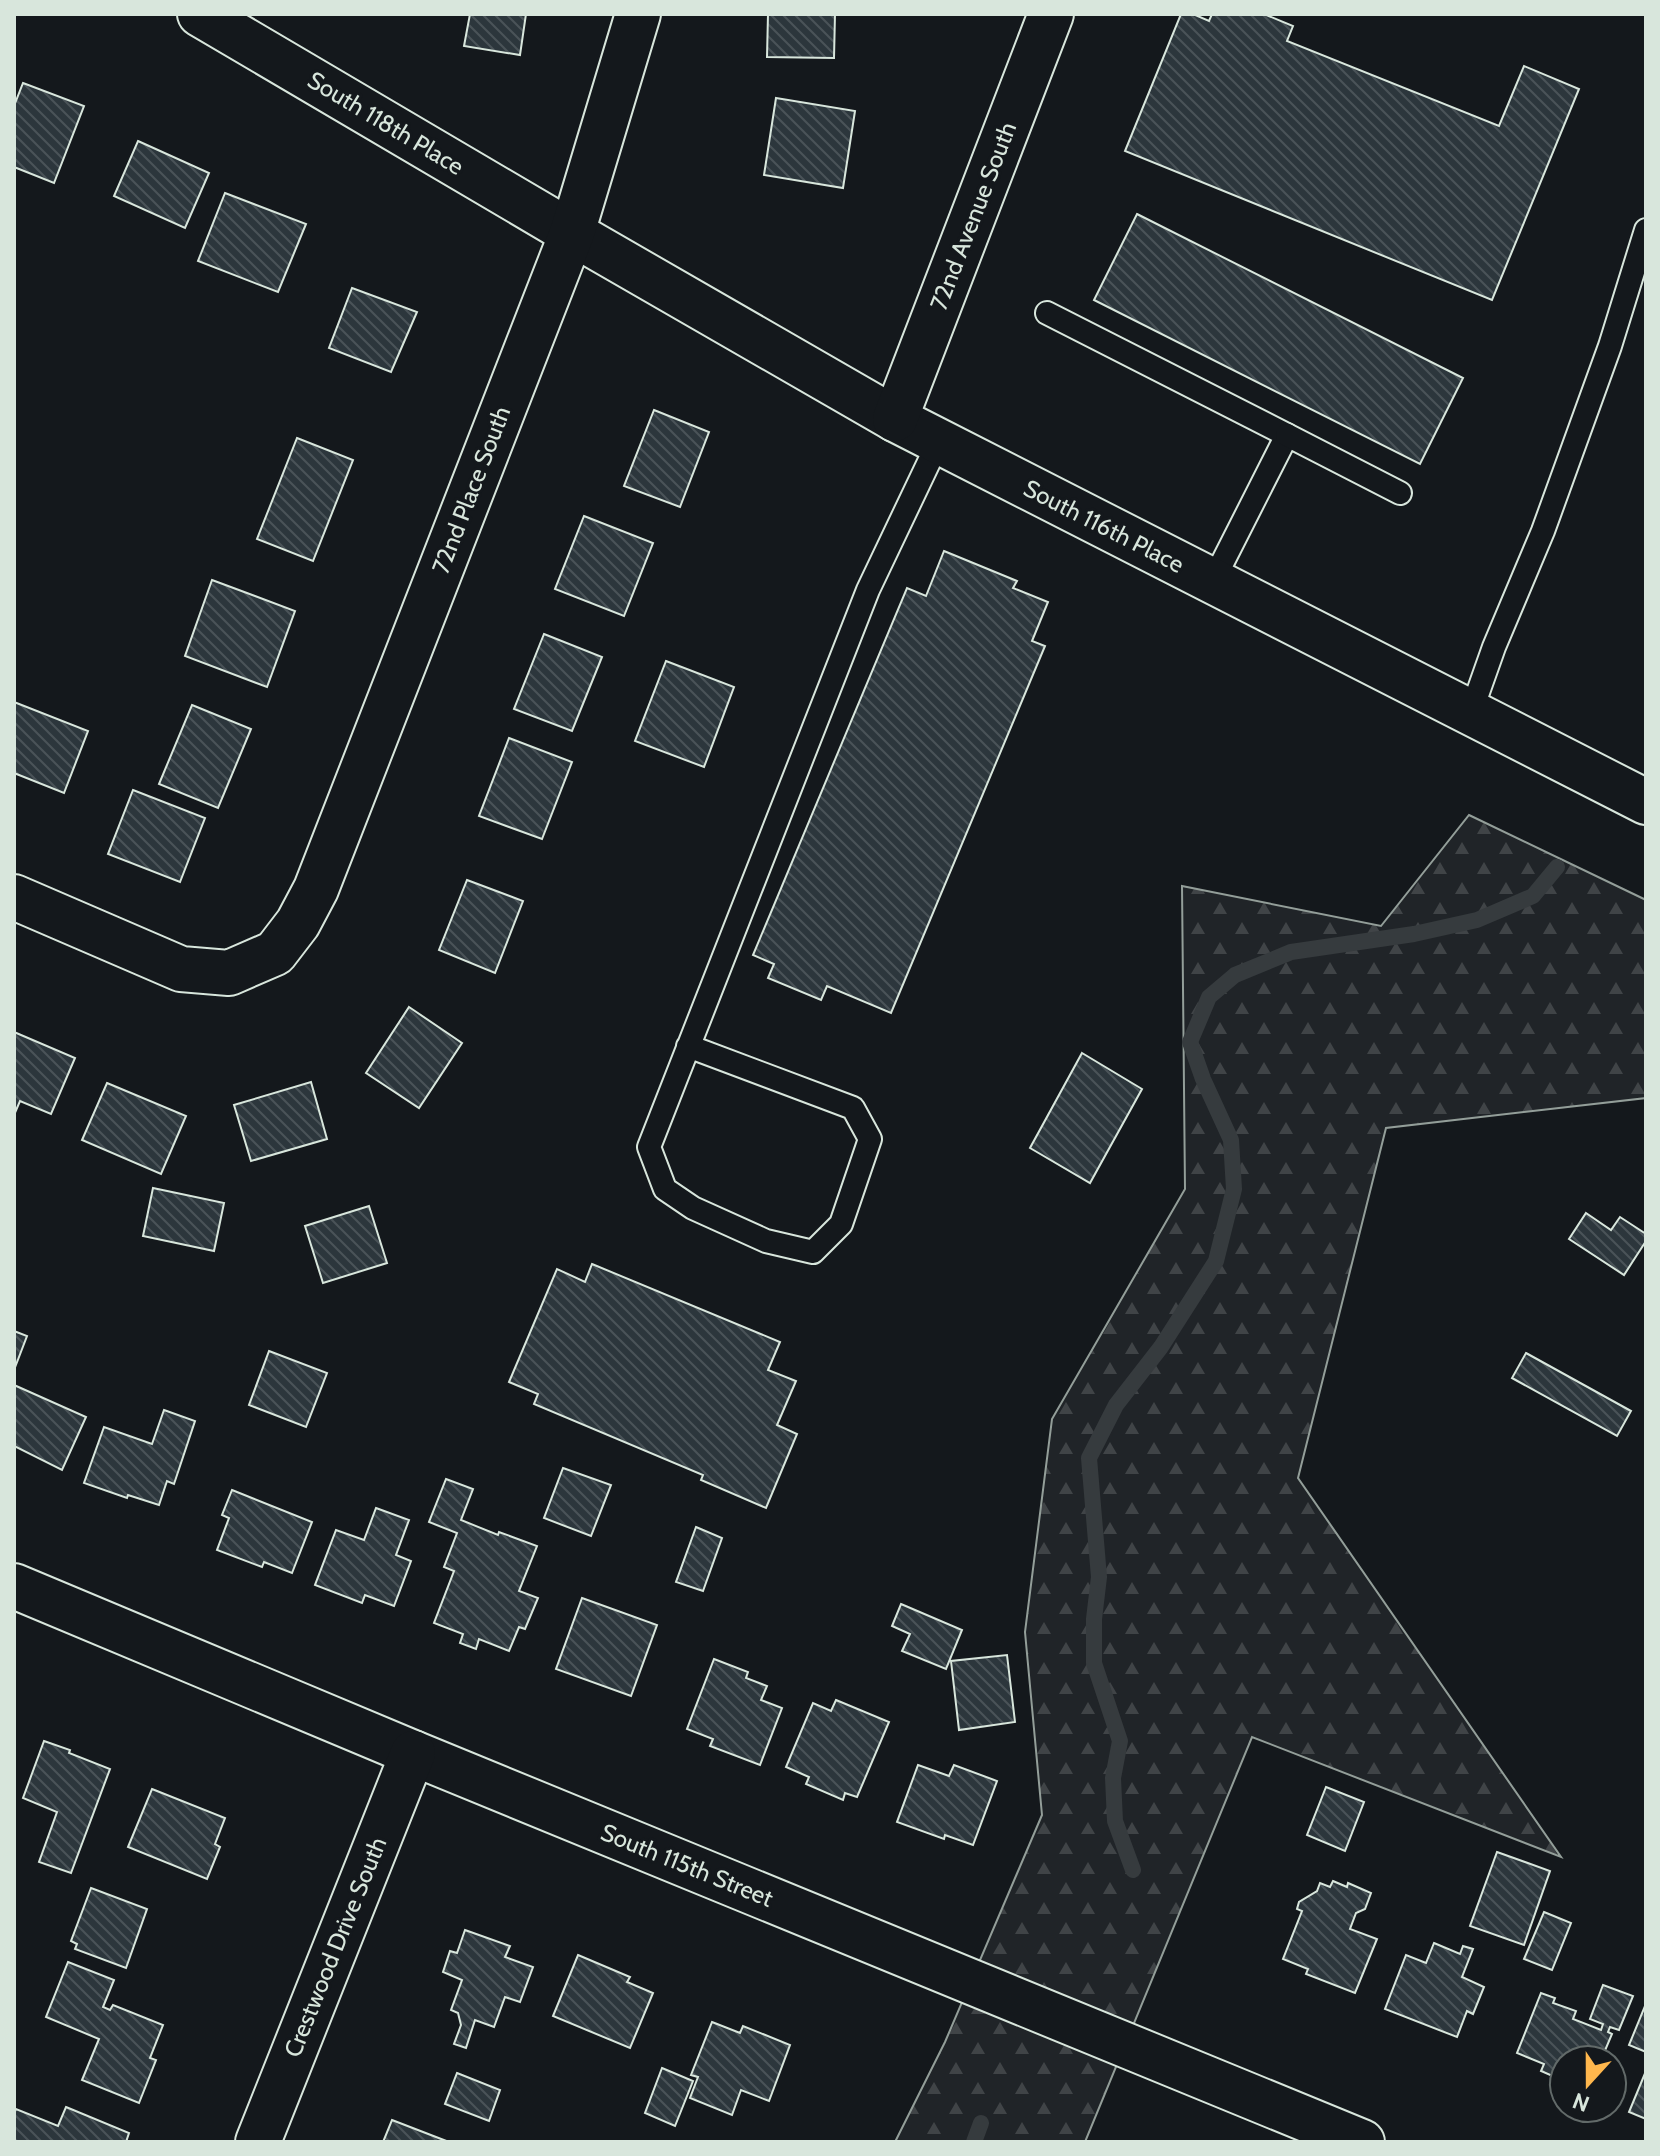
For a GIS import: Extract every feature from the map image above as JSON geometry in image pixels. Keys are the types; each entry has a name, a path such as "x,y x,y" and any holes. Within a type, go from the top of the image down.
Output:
{"street":[{"name":"South 118th Place","path":"200,14 572,233"},
{"name":"72nd Place South","path":"14,897 181,969 229,973 275,953 298,923 316,889 572,233 638,14"},
{"name":"72nd Avenue South","path":"895,419 1051,14"},
{"name":"South 116th Place","path":"572,233 895,419 1646,802"},
{"name":"South 115th Street","path":"14,1586 1362,2142"},
{"name":"Crestwood Drive South","path":"258,2142 413,1753"}],"lane":[{"path":"1471,712 1494,647 1559,489 1610,346 1646,230"},
{"path":"1047,313 1400,493"},
{"path":"1213,581 1287,435"},
{"path":"688,1046 853,1108 870,1139 841,1224 813,1252 766,1241 693,1208 665,1189 649,1147 688,1046 868,590 939,441"}],"green space":[{"path":"1469,815 1646,900 1646,1098 1386,1128 1298,1478 1561,1857 1252,1737 1085,2142 895,2142 945,2042 1042,1815 1025,1632 1052,1419 1185,1189 1182,886 1381,926"}],"building":[{"path":"470,14 526,14 520,55 464,46"},
{"path":"768,14 835,14 834,58 767,57"},
{"path":"1181,14 1193,14 1209,21 1212,14 1264,14 1293,26 1287,41 1499,126 1524,66 1579,89 1492,300 1125,151"},
{"path":"23,83 84,106 54,183 14,167 14,106"},
{"path":"776,98 855,111 843,188 764,175"},
{"path":"138,141 209,173 185,228 114,196"},
{"path":"225,193 306,224 278,292 198,261"},
{"path":"1137,214 1463,378 1420,464 1094,300"},
{"path":"352,288 417,312 391,372 329,348"},
{"path":"654,410 709,432 680,507 624,486"},
{"path":"297,438 353,460 313,561 257,539"},
{"path":"584,516 653,543 624,616 555,589"},
{"path":"944,551 1017,581 1013,588 1048,602 1032,641 1045,646 891,1013 827,986 821,1000 768,978 774,964 753,955 907,588 926,596"},
{"path":"212,580 295,611 267,687 185,656"},
{"path":"544,634 602,657 572,731 514,709"},
{"path":"666,661 734,687 704,767 635,741"},
{"path":"14,702 88,731 64,793 14,773"},
{"path":"192,705 251,729 218,808 159,784"},
{"path":"509,738 572,762 542,839 479,816"},
{"path":"133,790 205,818 180,882 108,854"},
{"path":"467,880 523,901 495,973 439,950"},
{"path":"409,1007 462,1043 419,1108 366,1073"},
{"path":"14,1032 75,1058 51,1114 20,1101 14,1115"},
{"path":"1082,1053 1142,1089 1090,1183 1030,1148"},
{"path":"311,1082 327,1139 251,1161 234,1105"},
{"path":"107,1083 186,1116 161,1174 82,1140"},
{"path":"153,1188 224,1203 214,1251 143,1236"},
{"path":"369,1206 387,1263 323,1283 305,1226"},
{"path":"1586,1213 1611,1230 1620,1217 1646,1234 1646,1241 1624,1275 1569,1239"},
{"path":"592,1264 780,1342 768,1370 796,1381 777,1425 797,1434 766,1508 701,1480 703,1475 534,1404 538,1394 509,1382 557,1269 585,1282"},
{"path":"14,1331 27,1336 14,1370"},
{"path":"269,1351 327,1373 306,1427 249,1405"},
{"path":"1526,1353 1631,1411 1617,1436 1512,1378"},
{"path":"14,1385 86,1417 62,1470 14,1446"},
{"path":"164,1410 195,1421 174,1484 167,1481 159,1505 84,1483 104,1427 152,1444"},
{"path":"563,1468 611,1485 591,1536 544,1518"},
{"path":"446,1479 473,1489 461,1520 537,1546 519,1591 538,1598 525,1629 519,1627 509,1651 479,1639 476,1649 460,1643 463,1634 434,1623 454,1571 444,1567 457,1533 429,1522"},
{"path":"232,1490 312,1522 292,1573 264,1562 262,1567 217,1550 229,1518 222,1515"},
{"path":"376,1508 409,1520 396,1555 411,1561 394,1606 365,1595 362,1603 315,1585 336,1530 364,1540"},
{"path":"696,1527 722,1538 703,1591 676,1582"},
{"path":"582,1598 657,1625 631,1696 556,1669"},
{"path":"901,1604 962,1630 946,1669 902,1651 910,1634 892,1626"},
{"path":"1007,1655 1015,1722 959,1730 951,1661"},
{"path":"714,1659 748,1672 746,1678 767,1686 761,1700 782,1708 760,1765 710,1746 713,1739 687,1729"},
{"path":"836,1700 889,1722 857,1797 845,1793 843,1800 806,1784 809,1777 786,1767 813,1703 831,1711"},
{"path":"44,1741 110,1769 71,1873 39,1862 57,1812 23,1798"},
{"path":"918,1765 949,1776 954,1765 997,1781 973,1845 945,1835 944,1839 897,1822"},
{"path":"1326,1787 1364,1802 1345,1851 1307,1835"},
{"path":"152,1789 225,1818 215,1844 220,1847 207,1879 128,1847"},
{"path":"1497,1852 1550,1871 1524,1945 1470,1926"},
{"path":"1333,1881 1347,1887 1348,1883 1371,1893 1365,1909 1356,1913 1350,1929 1377,1939 1355,1993 1306,1974 1308,1969 1283,1959 1302,1911 1297,1909 1299,1902 1317,1891 1320,1883 1330,1887"},
{"path":"91,1888 147,1909 126,1968 75,1949 77,1944 71,1941"},
{"path":"1544,1912 1571,1923 1552,1970 1524,1959"},
{"path":"465,1930 510,1946 505,1957 533,1967 520,2002 505,1997 494,2027 475,2020 466,2048 454,2044 461,2025 458,2013 451,2010 462,1980 443,1972 450,1951 457,1953"},
{"path":"1434,1943 1460,1954 1463,1946 1473,1949 1462,1977 1484,1987 1473,2014 1467,2011 1457,2037 1385,2009 1406,1955 1426,1963"},
{"path":"578,1955 630,1977 627,1982 653,1993 630,2048 553,2016"},
{"path":"68,1962 114,1980 103,2007 110,2010 113,2005 163,2025 150,2058 156,2060 139,2103 82,2080 99,2039 46,2017"},
{"path":"1603,1985 1633,1996 1619,2030 1610,2027 1608,2032 1612,2034 1608,2044 1548,2044 1548,2074 1541,2071 1544,2064 1517,2053 1541,1993 1555,1998 1553,2003 1576,2011 1573,2019 1601,2030 1603,2024 1590,2019"},
{"path":"1646,2007 1646,2052 1629,2045"},
{"path":"712,2022 740,2033 743,2026 790,2045 769,2101 741,2090 732,2115 690,2098 698,2077 691,2075"},
{"path":"662,2068 693,2081 675,2126 645,2113"},
{"path":"1646,2071 1646,2119 1629,2112"},
{"path":"457,2073 500,2090 489,2121 445,2104"},
{"path":"66,2107 129,2133 126,2142 14,2142 16,2109 58,2126"},
{"path":"392,2120 449,2142 383,2142"}],"waterway":[{"path":"1133,1870 1115,1821 1113,1778 1120,1741 1094,1663 1094,1619 1099,1577 1089,1458 1116,1405 1161,1347 1216,1261 1234,1189 1231,1140 1190,1042 1209,997 1235,975 1291,952 1414,934 1477,920 1533,896 1557,867"},
{"path":"974,2142 981,2123"}]}
